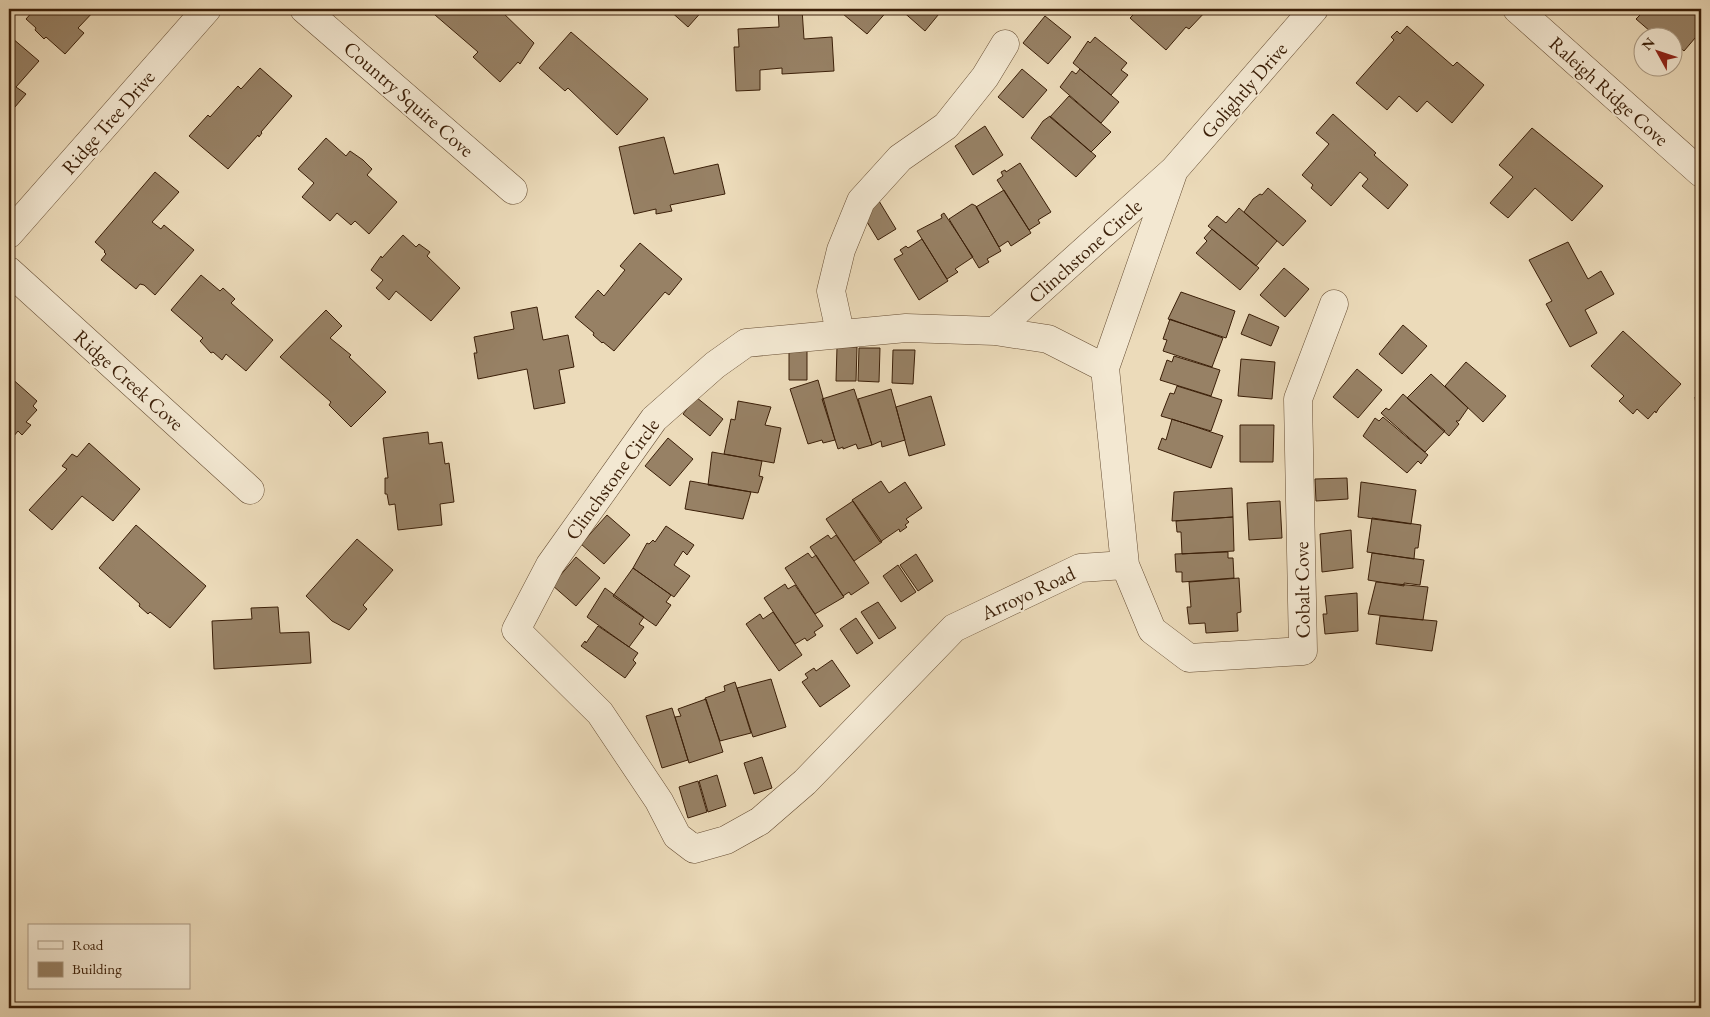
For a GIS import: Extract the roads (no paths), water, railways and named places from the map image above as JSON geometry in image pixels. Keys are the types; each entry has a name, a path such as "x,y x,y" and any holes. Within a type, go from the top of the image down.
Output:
{"street":[{"name":"Ridge Tree Drive","path":"9,234 207,9"},
{"name":"Country Squire Cove","path":"304,9 514,190"},
{"name":"Golightly Drive","path":"1174,170 1314,9"},
{"name":"Raleigh Ridge Cove","path":"1518,9 1701,173"},
{"path":"840,332 831,292 841,250 861,201 900,158 946,126 984,77 1005,44"},
{"name":"Clinchstone Circle","path":"995,331 1174,170"},
{"path":"1125,565 1105,368 1174,170"},
{"name":"Ridge Creek Cove","path":"9,271 250,490"},
{"name":"Cobalt Cove","path":"1125,565 1152,630 1189,658 1303,651 1298,399 1334,304"},
{"name":"Clinchstone Circle","path":"677,836 659,801 600,713 516,630 550,566 654,418 715,365 746,342 840,332 906,328 995,331 1048,339 1105,368"},
{"name":"Arroyo Road","path":"677,836 694,849 726,840 760,821 805,782 954,628 1080,568 1125,565"}]}
